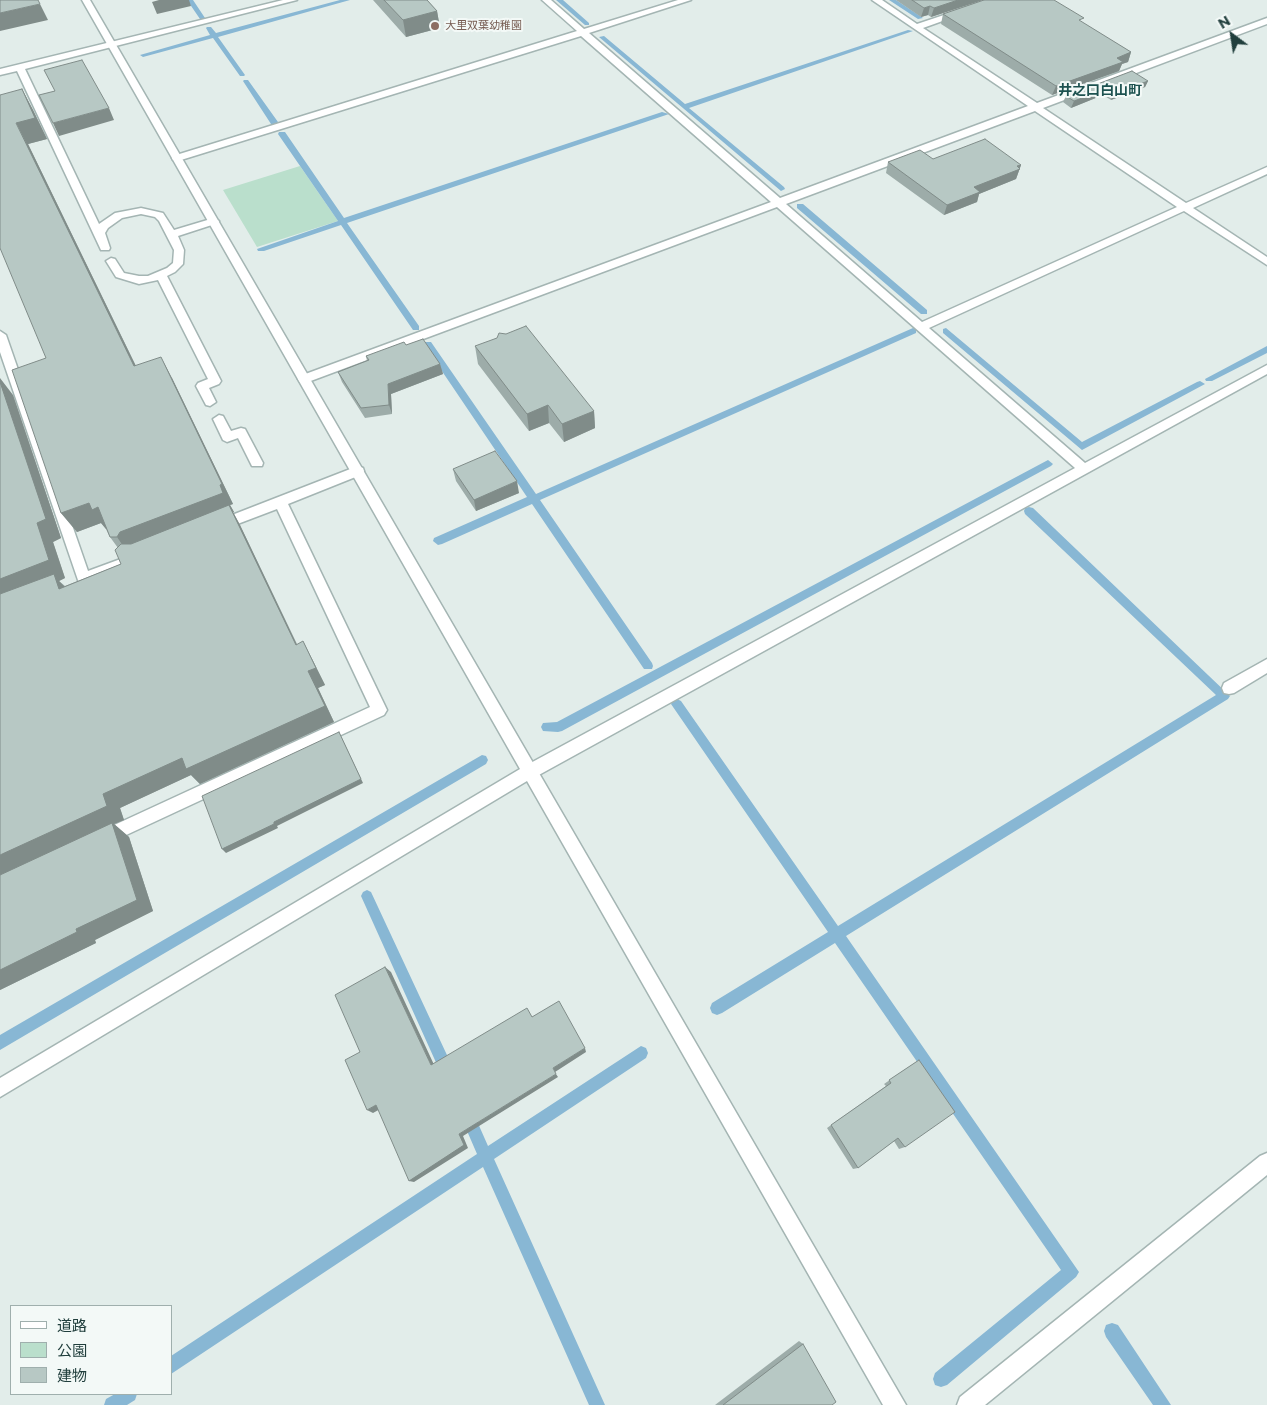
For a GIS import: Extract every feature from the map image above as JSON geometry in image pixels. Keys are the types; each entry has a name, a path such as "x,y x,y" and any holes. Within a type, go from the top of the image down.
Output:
{"street":[{"path":"86,0 895,1405"},
{"path":"0,72 293,0"},
{"path":"546,0 1084,469"},
{"path":"177,158 687,0"},
{"path":"876,0 1267,262"},
{"path":"916,27 997,0"},
{"path":"304,379 1267,21"},
{"path":"20,67 103,244 100,233 110,220 130,212 141,211 159,215 171,235 180,256 178,264 162,276 138,280 128,279 120,275 111,262"},
{"path":"922,327 1267,170"},
{"path":"171,235 214,221"},
{"path":"162,276 215,381 202,386 210,402"},
{"path":"0,335 84,579"},
{"path":"0,1088 531,771 1267,369"},
{"path":"218,420 227,437 241,432 257,463"},
{"path":"210,530 358,472"},
{"path":"90,844 379,710 280,502"},
{"path":"67,586 126,562"},
{"path":"1229,688 1267,665"},
{"path":"968,1405 1267,1163"}],"green space":[{"path":"300,166 338,221 257,247 223,190"}],"building":[{"path":"0,0 38,0 40,4 0,13"},
{"path":"384,0 427,0 437,11 403,20"},
{"path":"912,0 958,0 934,8 930,6 924,8"},
{"path":"984,0 1054,0 1084,18 1079,20 1131,52 1117,58 1123,62 1056,86 943,14"},
{"path":"82,60 109,108 53,123 39,95 55,91 44,70"},
{"path":"1132,71 1148,81 1114,94 1106,89 1074,101 1066,96"},
{"path":"22,89 35,118 16,123 134,366 161,357 222,484 220,485 223,493 120,532 117,537 110,537 98,507 92,510 89,503 61,513 12,370 46,358 0,248 0,95"},
{"path":"985,139 1021,165 1017,166 1020,169 974,187 980,192 947,205 888,162 920,150 933,159"},
{"path":"526,326 594,411 562,424 548,405 527,414 475,346 497,338 499,333 506,334"},
{"path":"423,339 440,364 388,384 389,405 361,408 338,372 369,360 366,356 404,342 406,345"},
{"path":"0,382 46,519 37,523 49,560 0,579"},
{"path":"495,451 517,481 474,500 453,469"},
{"path":"229,505 296,645 303,641 316,668 308,671 325,706 186,769 182,758 103,794 107,806 0,855 0,594 54,574 59,589 121,564 115,550 121,544 131,544"},
{"path":"339,732 361,779 222,849 202,796"},
{"path":"112,823 137,900 76,929 77,932 0,970 0,875"},
{"path":"385,967 431,1065 527,1008 532,1017 559,1001 585,1048 553,1068 556,1074 459,1134 464,1145 409,1181 376,1105 367,1110 345,1060 360,1052 335,995"},
{"path":"919,1060 955,1112 905,1147 898,1138 858,1168 831,1125 891,1083 889,1080"},
{"path":"803,1344 836,1402 832,1405 723,1405"}],"waterway":[{"path":"190,0 202,18"},
{"path":"214,36 347,0"},
{"path":"559,0 587,24"},
{"path":"892,0 920,18"},
{"path":"209,28 214,36"},
{"path":"684,107 910,31"},
{"path":"143,55 214,36"},
{"path":"214,36 242,75"},
{"path":"602,37 684,107"},
{"path":"246,81 274,122"},
{"path":"684,107 781,189"},
{"path":"343,222 665,114"},
{"path":"282,134 343,222"},
{"path":"800,206 924,312"},
{"path":"261,249 343,222"},
{"path":"343,222 416,328"},
{"path":"534,499 913,331"},
{"path":"946,331 1082,447"},
{"path":"428,344 534,499"},
{"path":"1209,379 1267,349"},
{"path":"1084,445 1200,384"},
{"path":"547,727 558,727 1048,464"},
{"path":"438,541 534,499"},
{"path":"534,499 648,666"},
{"path":"837,934 1224,696 1029,511"},
{"path":"677,704 837,934"},
{"path":"0,1043 482,760"},
{"path":"367,896 448,1073"},
{"path":"717,1008 837,934"},
{"path":"837,934 1071,1272 941,1379"},
{"path":"486,1156 641,1053"},
{"path":"468,1117 486,1156"},
{"path":"172,1365 486,1156"},
{"path":"486,1156 597,1405"},
{"path":"1112,1331 1163,1405"},
{"path":"112,1405 127,1395"}],"place":[{"name":"大里双葉幼稚園","path":"435,26"}],"district":[{"name":"井之口白山町","path":"1100,91"}]}
